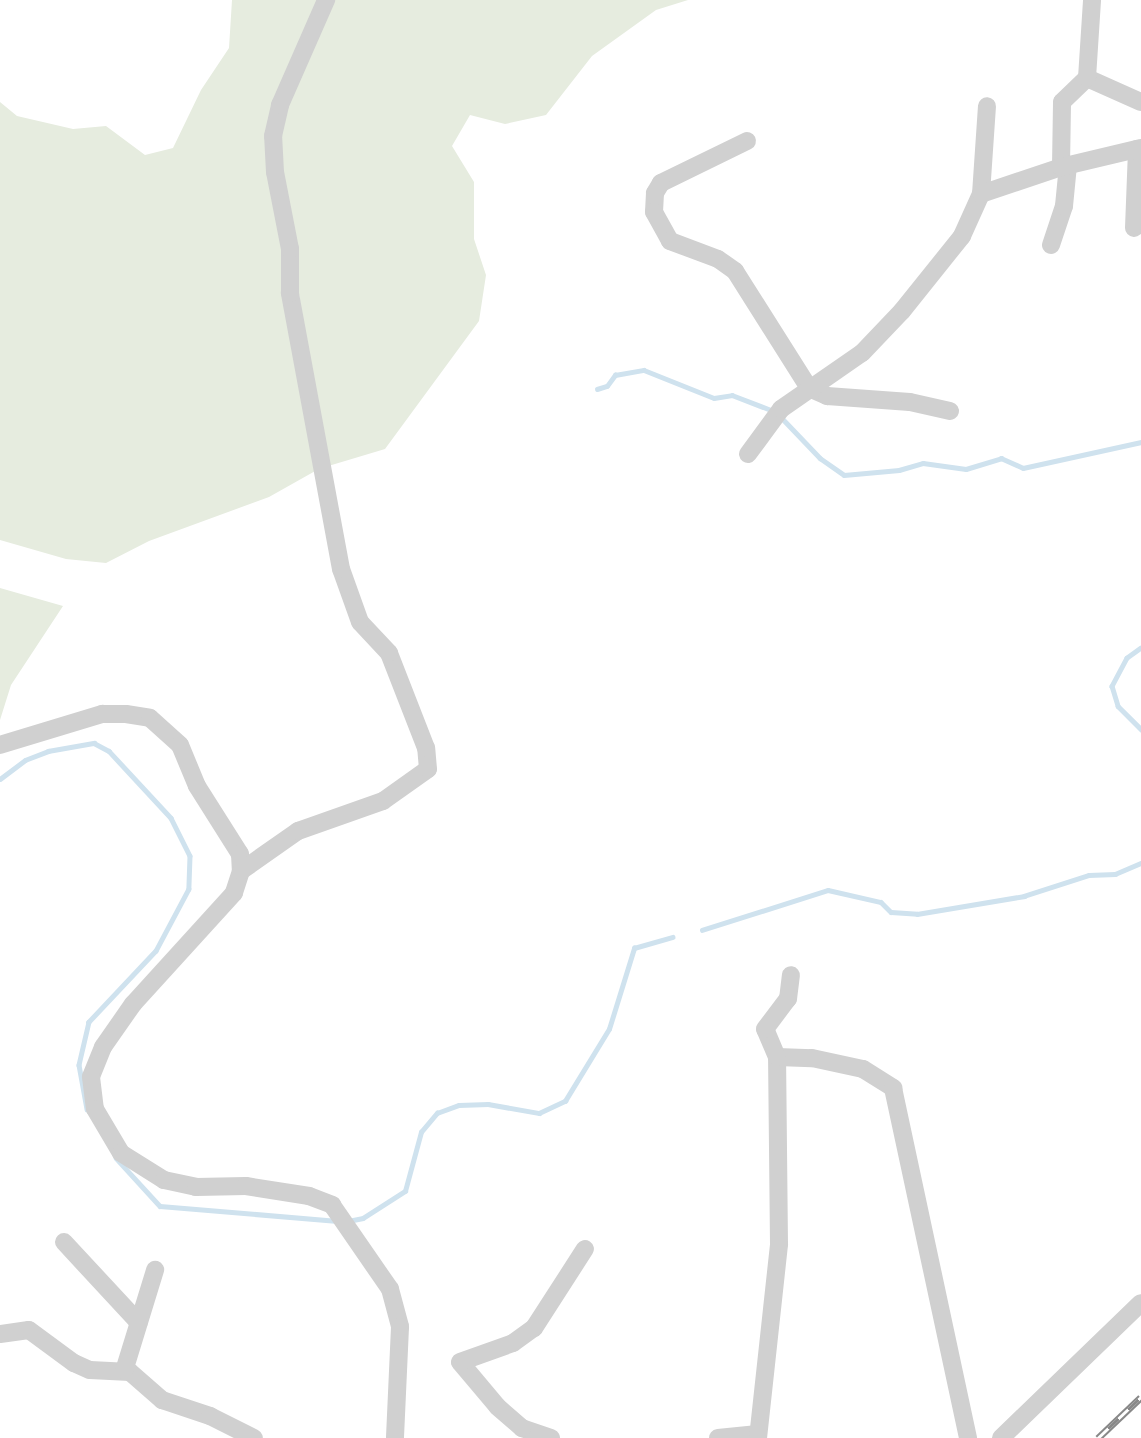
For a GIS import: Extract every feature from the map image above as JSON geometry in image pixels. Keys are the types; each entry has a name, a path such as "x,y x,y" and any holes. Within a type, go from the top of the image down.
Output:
{"street":[{"path":"241,871 298,831 383,801 428,769 426,747 389,653 360,622 340,568 290,293 290,249 275,172 273,136 280,105 326,0"},
{"path":"1052,245 1064,206 1062,102 1087,78 1092,0"},
{"path":"1087,78 1141,102"},
{"path":"748,454 781,409 862,353 902,310 962,236 981,194 987,106"},
{"path":"747,141 661,183 655,193 654,212 675,246 718,260 735,271 809,388 827,396 910,402 950,411"},
{"path":"981,194 1065,166 1139,148 1134,228"},
{"path":"0,745 102,714 150,718 180,745 197,786 240,854 241,871 234,893 133,1004 103,1047 91,1077 96,1109 121,1153 164,1180 196,1187 257,1188 309,1196 332,1205 390,1289 400,1327 395,1438"},
{"path":"718,1438 758,1436 779,1244 777,1057 765,1029 788,999 791,975"},
{"path":"777,1057 812,1058 863,1069 893,1088 968,1438"},
{"path":"64,1242 139,1323"},
{"path":"551,1438 522,1428 497,1406 460,1362 513,1343 534,1328 585,1249"},
{"path":"124,1371 155,1270"},
{"path":"1001,1438 1141,1303"},
{"path":"0,1334 29,1330 90,1370 130,1372 162,1400 210,1416 254,1438"}],"shaded area":[{"path":"232,0 320,0 273,116 317,470 269,497 149,541 106,563 66,559 0,540 0,102 17,116 73,129 106,126 145,155 173,148 201,90 229,48"},
{"path":"331,0 688,0 656,10 592,56 546,115 505,124 470,115 452,146 474,182 474,239 486,275 479,321 385,449 325,467 277,148 296,77"},
{"path":"0,588 63,606 11,685 0,720"}],"waterway":[{"path":"597,389 607,386 615,375 644,370 714,398 732,395 771,410"},
{"path":"781,417 820,458 844,475 899,470 923,463 966,469 1001,458 1023,468 1141,442"},
{"path":"1141,648 1127,658 1112,686 1118,706 1141,729"},
{"path":"0,779 25,760 48,751 94,743 109,751 171,818 190,856 189,889 156,951 89,1022 79,1065 87,1109"},
{"path":"702,930 828,890 881,902 891,912 917,914 1024,896 1089,875 1115,874 1141,863"},
{"path":"348,1221 363,1218 405,1191 421,1132 437,1113 459,1105 488,1104 539,1113 565,1101 609,1029 634,948 672,937"},
{"path":"116,1158 160,1206 337,1221"}],"railway":[{"path":"1098,1438 1141,1397"}]}
